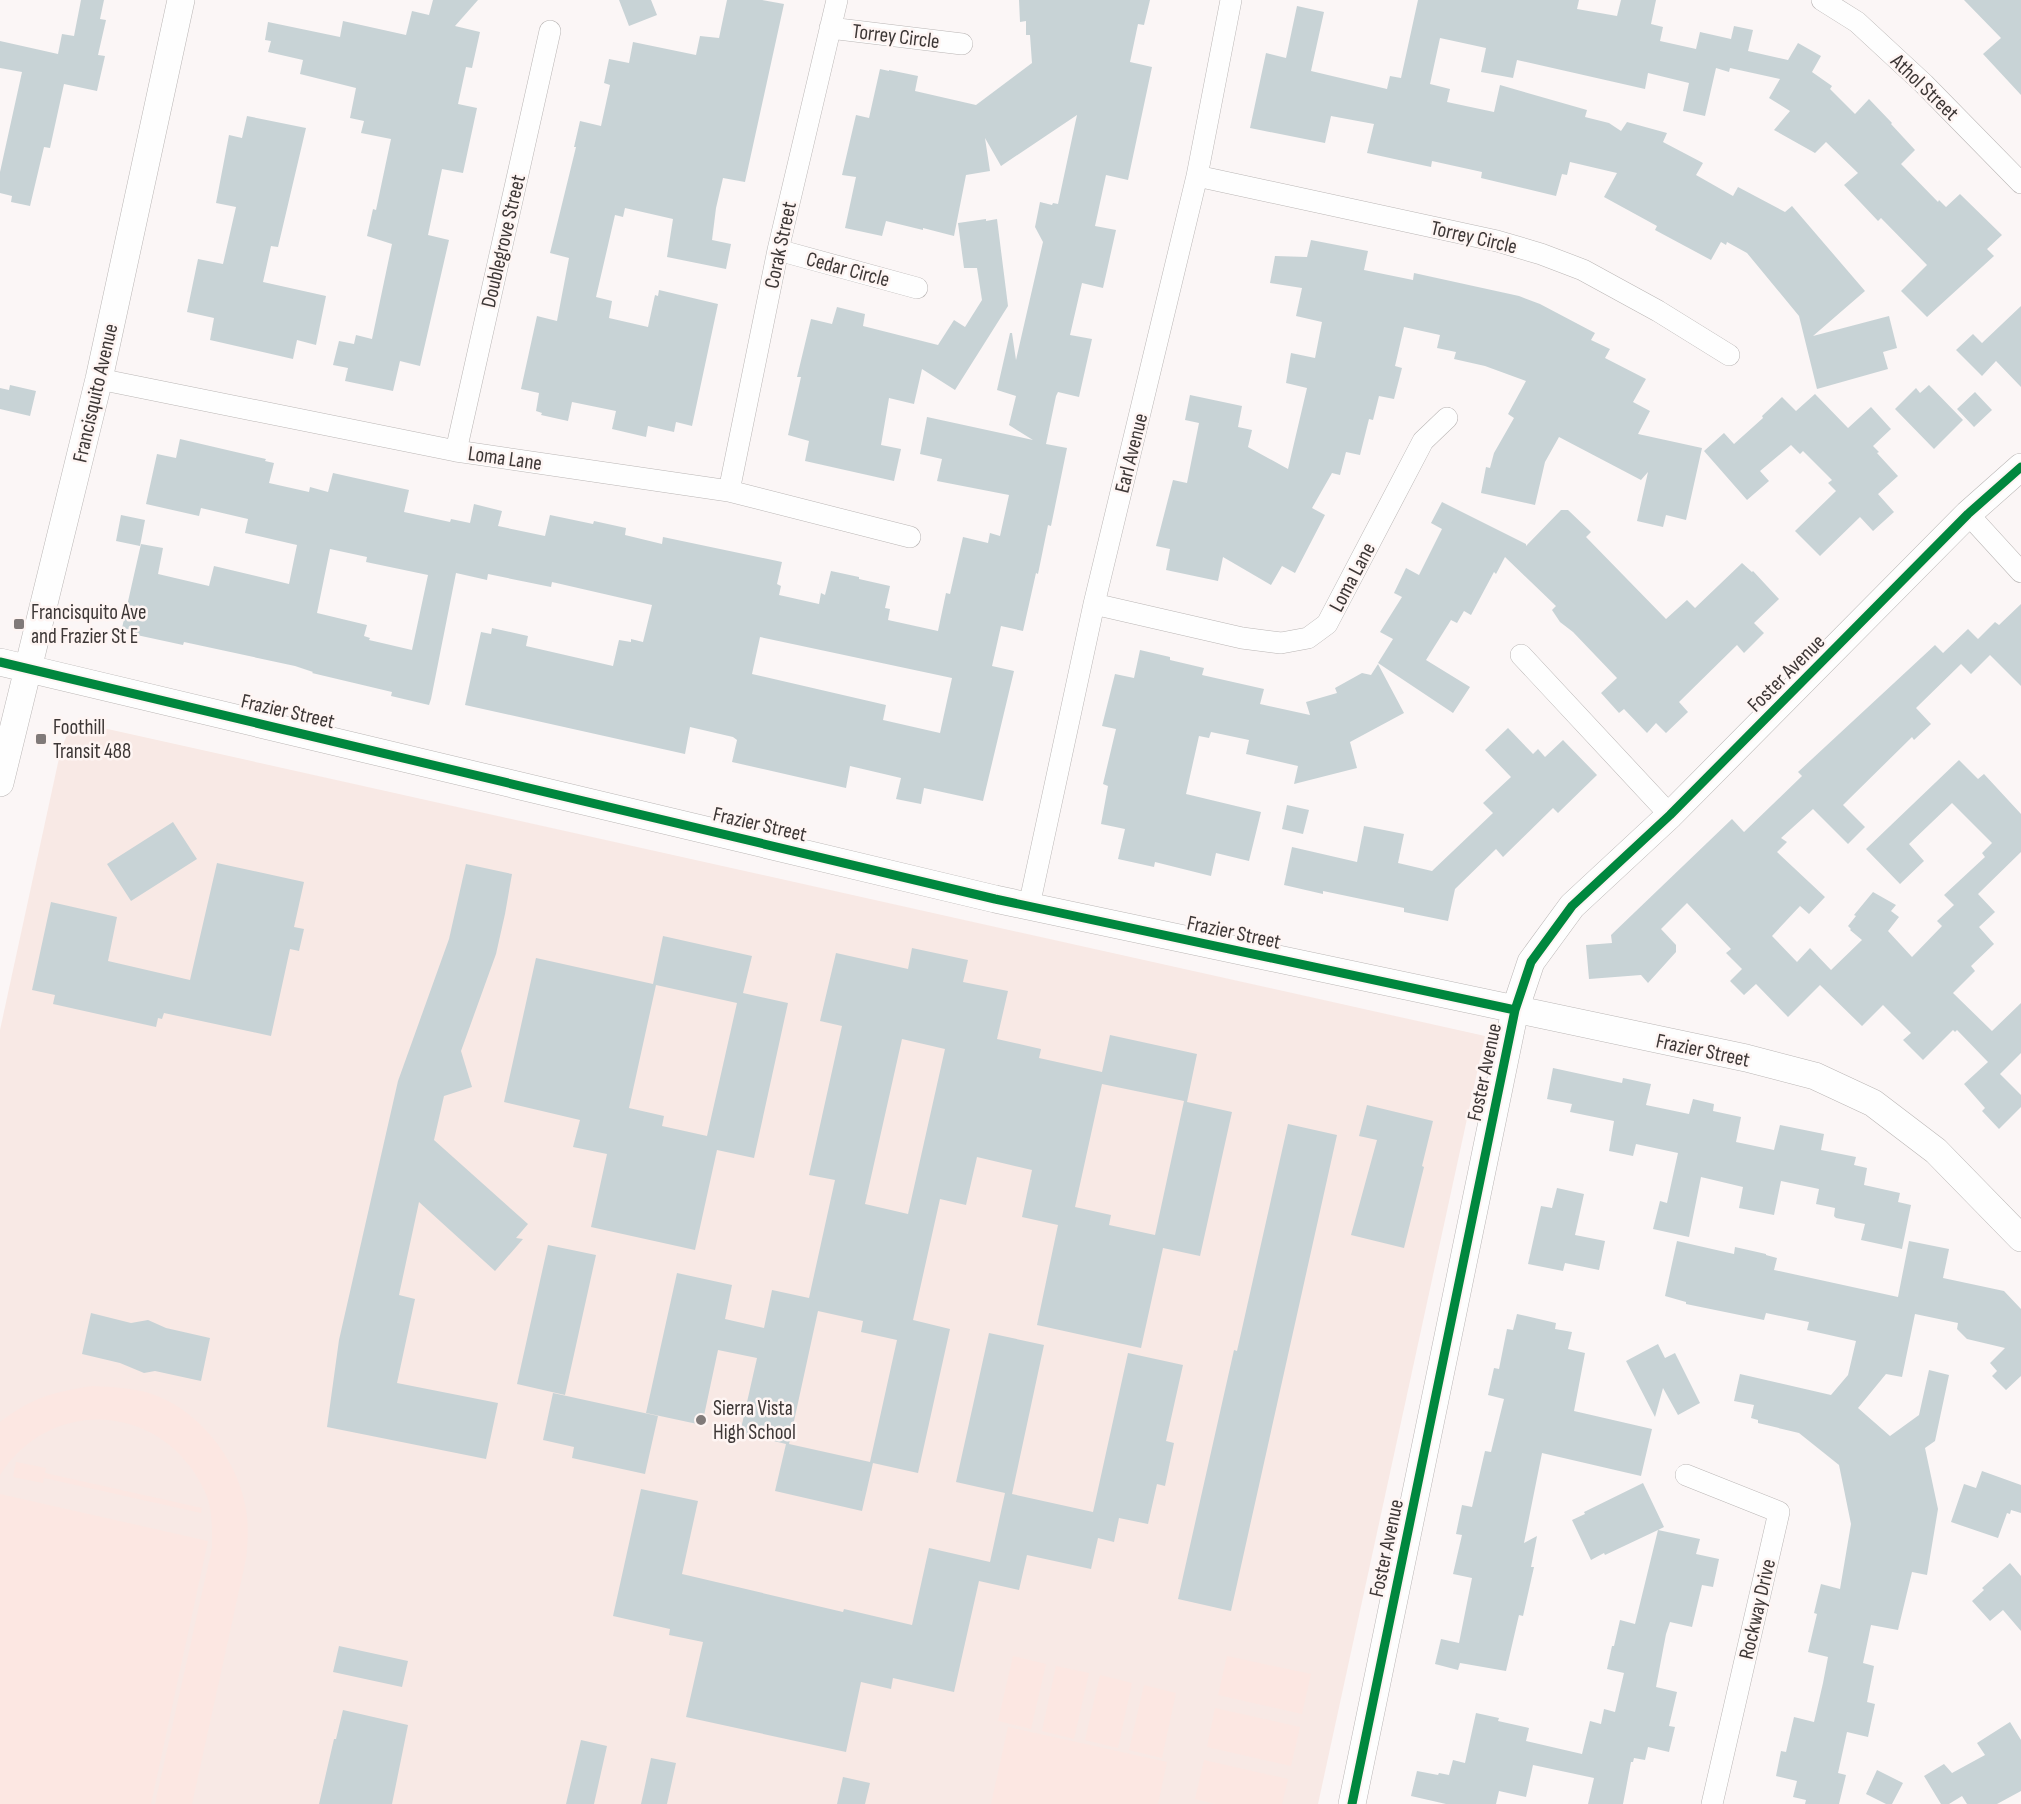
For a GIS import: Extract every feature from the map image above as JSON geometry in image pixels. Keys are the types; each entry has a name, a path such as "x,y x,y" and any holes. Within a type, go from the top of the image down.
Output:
{"street":[{"name":"Francisquito Avenue","path":"0,783 99,379 181,0"},
{"name":"Corak Street","path":"729,491 778,250 837,0"},
{"name":"Earl Avenue","path":"1029,906 1094,604 1197,176 1231,0"},
{"name":"Athol Street","path":"1822,0 1866,30 1924,84 2021,183"},
{"name":"Torrey Circle","path":"830,28 962,44"},
{"name":"Doublegrove Street","path":"456,451 550,31"},
{"name":"Torrey Circle","path":"1197,176 1497,242 1541,254 1583,270 1658,311 1729,355"},
{"name":"Cedar Circle","path":"778,250 917,288"},
{"name":"Loma Lane","path":"99,379 456,451 729,491 910,537"},
{"name":"Loma Lane","path":"1094,604 1242,638 1281,643 1308,638 1327,624 1423,441 1447,418"},
{"name":"Foster Avenue","path":"1352,1804 1515,1010 1530,962 1572,906 1670,815 1968,514 2021,467"},
{"path":"1968,514 2021,572"},
{"path":"1521,655 1670,815"},
{"name":"Frazier Street","path":"0,662 1029,906 1746,1058 1815,1076 1873,1103 1936,1151 2021,1238"},
{"name":"Rockway Drive","path":"1686,1475 1779,1512 1712,1804"}],"shaded area":[{"name":"Sierra Vista High School","path":"94,726 1485,1036 1318,1804 0,1804 0,1030 61,749 68,733"},
{"path":"93,1386 149,1393 182,1410 211,1436 223,1451 240,1486 245,1504 248,1531 246,1559 192,1804 155,1804 212,1548 211,1514 206,1494 188,1464 165,1442 138,1427 109,1420 78,1421 49,1430 23,1448 0,1475 0,1422 33,1401"},
{"path":"16,1462 46,1468 45,1473 202,1508 201,1513 44,1478 43,1483 13,1477"},
{"path":"0,1494 208,1541 151,1804 0,1804"},
{"path":"1013,1656 1046,1664 1031,1729 998,1721"},
{"path":"1227,1656 1311,1674 1302,1714 1218,1695"},
{"path":"1056,1666 1089,1673 1074,1739 1042,1731"},
{"path":"1100,1675 1132,1683 1118,1748 1085,1740"},
{"path":"1144,1685 1176,1693 1162,1758 1129,1750"},
{"path":"1215,1708 1300,1727 1291,1766 1207,1747"},
{"path":"1008,1727 1167,1762 1158,1804 991,1804"},
{"path":"1204,1760 1288,1779 1282,1804 1215,1804 1195,1799"}],"building":[{"path":"81,0 104,0 100,19 106,20 98,55 105,56 97,91 64,84 50,148 44,147 30,206 11,202 12,196 0,193 0,172 22,72 0,68 0,41 58,54 62,34 74,36"},
{"path":"433,0 478,0 455,26 480,32 472,68 466,67 458,104 477,108 463,173 442,169 428,235 449,240 420,366 400,361 393,391 345,381 348,368 333,365 339,341 354,344 356,335 372,339 392,244 367,236 373,209 376,210 391,139 361,133 364,121 350,118 356,88 300,74 303,60 268,52 271,41 265,40 268,22 340,37 343,21 406,35 412,11 429,15"},
{"path":"619,0 651,0 657,15 629,26"},
{"path":"727,0 762,0 784,4 745,182 723,178 716,208 712,240 731,244 726,269 667,257 673,219 625,208 623,217 615,215 596,297 612,301 609,318 648,327 655,295 658,296 659,290 718,304 692,426 676,422 674,432 648,426 646,437 612,429 616,411 572,402 568,421 541,415 542,413 536,411 539,393 521,389 537,316 557,321 569,258 550,253 576,147 574,147 580,121 601,126 610,85 604,83 609,59 629,63 633,42 696,55 700,36 719,38"},
{"path":"1019,0 1150,0 1144,25 1138,24 1130,62 1152,67 1128,180 1106,175 1095,226 1116,230 1103,288 1082,283 1070,335 1092,339 1079,397 1058,392 1056,396 1046,444 1067,448 1051,526 1048,525 1023,631 1001,626 992,666 1014,671 983,801 924,788 921,804 896,799 901,778 850,766 846,788 732,762 737,740 733,737 690,727 685,754 465,705 481,632 491,634 492,628 528,636 526,646 613,666 619,640 631,642 631,639 643,642 652,605 552,582 551,587 488,574 487,580 456,573 429,705 391,696 392,692 312,673 295,666 184,642 183,645 132,634 133,630 122,628 141,544 163,548 158,574 209,586 214,566 289,584 297,545 245,533 248,519 201,508 199,516 146,504 157,454 176,458 180,439 266,459 265,461 274,463 269,483 309,492 310,487 328,492 333,473 409,490 404,512 450,522 451,519 470,523 474,504 502,511 498,526 545,536 550,515 626,528 625,535 662,544 663,537 782,562 777,584 781,586 779,595 819,604 821,593 825,595 831,571 859,577 859,579 890,586 885,608 890,609 888,620 938,631 946,593 950,594 963,537 988,543 990,533 1000,536 1009,495 937,481 942,459 920,454 927,417 1033,440 1009,425 1016,396 997,390 1010,333 1012,333 1016,360 1043,242 1035,227 1040,202 1058,204 1077,115 1001,166 985,138 990,171 966,175 954,236 886,221 882,236 845,228 856,177 842,175 856,115 869,118 880,69 918,76 915,91 976,105 1032,63 1030,35 1026,35 1026,21 1020,22","holes":["330,549 367,557 366,562 428,575 412,650 369,640 370,638 364,636 367,625 317,613","760,637 952,678 940,733 883,720 886,705 752,674"]},
{"path":"1418,0 1579,0 1577,9 1617,16 1621,0 1656,0 1651,24 1663,27 1660,41 1696,49 1700,32 1731,39 1734,26 1753,30 1748,51 1788,60 1798,43 1821,56 1812,72 1832,86 1830,89 1855,114 1869,99 1892,123 1915,150 1901,164 1938,202 1939,200 1946,207 1960,194 2002,235 1987,249 1994,256 1927,317 1901,291 1927,265 1881,218 1878,221 1844,185 1858,173 1826,142 1815,153 1774,130 1790,111 1769,98 1780,79 1730,68 1729,72 1716,68 1705,116 1683,111 1689,83 1648,73 1645,89 1517,60 1513,78 1481,72 1486,48 1440,38 1430,84 1450,89 1447,102 1494,112 1500,85 1587,110 1585,117 1609,123 1621,131 1627,122 1667,133 1663,142 1703,163 1696,175 1733,196 1738,187 1785,212 1792,206 1865,291 1813,336 1889,316 1897,348 1883,352 1888,369 1817,389 1799,316 1747,253 1727,242 1726,245 1721,242 1711,260 1655,230 1657,226 1604,197 1617,173 1570,162 1567,175 1562,174 1556,196 1481,178 1482,172 1432,161 1431,167 1367,153 1374,124 1331,116 1325,143 1250,128 1266,53 1286,58 1297,6 1324,12 1311,71 1387,89 1390,76 1401,78"},
{"path":"1964,0 2021,0 2021,95 1983,54 2001,38"},
{"path":"247,116 306,128 278,247 271,246 263,282 326,296 316,345 297,340 293,359 210,340 214,318 187,312 198,259 223,264 236,207 216,203 229,135 242,138"},
{"path":"986,219 986,221 997,219 1008,306 955,390 922,369 914,404 889,398 881,445 901,449 894,481 805,461 809,441 788,435 801,377 797,377 811,319 832,324 837,307 865,314 863,326 938,345 954,320 965,327 982,300 977,268 964,268 958,223"},
{"path":"1311,240 1368,251 1364,270 1413,280 1414,273 1519,296 1540,304 1595,333 1591,340 1610,349 1605,358 1646,379 1633,402 1650,411 1638,434 1702,448 1686,520 1666,515 1663,527 1637,521 1648,472 1641,480 1559,437 1545,462 1535,505 1481,493 1486,467 1490,468 1494,453 1514,418 1508,414 1526,381 1485,366 1454,359 1456,352 1437,348 1440,335 1404,327 1395,366 1402,368 1394,399 1379,396 1373,420 1369,419 1360,455 1346,452 1340,475 1332,473 1312,508 1325,515 1295,573 1282,566 1271,585 1223,557 1218,581 1166,570 1170,549 1156,546 1173,480 1187,483 1199,423 1185,420 1190,395 1242,406 1238,427 1252,430 1248,447 1288,469 1307,388 1286,383 1291,353 1315,358 1322,322 1296,316 1302,288 1270,283 1275,256 1307,257"},
{"path":"2021,306 2021,387 1996,361 1982,376 1956,350 1973,334 1982,343"},
{"path":"10,385 36,391 30,416 0,409 0,388 9,390"},
{"path":"1929,385 1963,420 1934,449 1895,409 1916,388 1920,393"},
{"path":"1975,392 1992,410 1974,427 1957,409"},
{"path":"1815,394 1848,428 1871,407 1891,429 1873,446 1898,476 1878,494 1894,512 1873,531 1860,517 1820,556 1795,531 1836,491 1828,483 1832,480 1803,451 1800,454 1791,445 1760,471 1769,481 1747,500 1704,451 1724,433 1734,444 1782,397 1796,411"},
{"path":"1442,502 1526,546 1561,510 1568,510 1591,532 1586,537 1666,619 1687,600 1695,608 1742,563 1753,571 1779,599 1754,623 1764,633 1744,653 1737,645 1679,702 1688,712 1666,733 1656,723 1647,733 1624,709 1619,713 1601,693 1617,678 1573,632 1560,622 1552,610 1556,606 1505,557 1496,574 1494,572 1471,615 1464,611 1457,623 1451,620 1426,660 1470,687 1453,713 1378,663 1393,639 1380,632 1402,597 1394,593 1406,568 1419,575 1442,529 1431,523"},
{"path":"121,515 145,520 140,546 116,541"},
{"path":"2021,604 2021,686 1990,655 1971,674 1961,664 1916,708 1931,724 1914,740 1912,737 1843,805 1865,827 1848,844 1813,809 1781,838 1787,842 1777,852 1825,897 1809,914 1800,906 1772,936 1797,962 1810,948 1831,970 1862,940 1848,926 1873,892 1896,905 1891,911 1899,917 1888,931 1912,957 1942,926 1937,921 1954,905 1944,895 1985,857 1982,853 1992,843 1952,803 1909,844 1924,861 1900,884 1866,849 1959,760 1978,779 1984,774 2021,814 2021,852 1978,894 1995,912 1979,927 1994,944 1971,966 1975,971 1953,993 1992,1031 2021,1003 2021,1053 2000,1074 2021,1095 2021,1107 1999,1129 1982,1111 1985,1108 1964,1084 1988,1062 1957,1030 1955,1032 1953,1030 1923,1060 1903,1040 1911,1033 1883,1005 1862,1026 1820,985 1788,1017 1756,984 1744,995 1730,981 1742,969 1726,953 1731,949 1687,903 1661,929 1676,945 1676,952 1648,983 1641,975 1589,979 1586,945 1612,943 1611,935 1732,819 1744,832 1802,776 1798,772 1935,645 1943,653 1968,629 1978,639 1995,622 1999,625"},
{"path":"1140,650 1204,668 1202,675 1264,689 1260,704 1310,715 1306,702 1337,693 1335,688 1362,673 1371,675 1378,664 1404,713 1350,742 1357,768 1294,784 1298,766 1246,754 1249,740 1211,732 1209,738 1199,736 1186,794 1261,812 1249,861 1216,853 1211,876 1155,862 1154,867 1118,859 1125,829 1101,824 1108,786 1103,784 1116,729 1102,726 1115,674 1134,678"},
{"path":"1508,728 1533,754 1538,749 1545,757 1563,740 1597,775 1558,813 1553,808 1503,857 1496,849 1455,889 1448,921 1404,912 1404,908 1284,885 1292,847 1357,862 1364,826 1404,834 1398,863 1432,871 1493,813 1483,803 1511,777 1485,750"},
{"path":"1287,805 1309,810 1303,834 1282,829"},
{"path":"173,822 197,859 131,901 107,864"},
{"path":"217,863 304,882 294,927 304,929 299,951 290,949 271,1036 164,1013 162,1019 158,1018 156,1027 53,1004 55,995 32,990 51,902 117,917 108,961 190,980"},
{"path":"466,864 512,874 496,954 461,1051 472,1087 444,1096 434,1140 528,1224 516,1238 523,1239 495,1271 419,1202 399,1295 415,1299 397,1383 498,1403 486,1459 327,1427 339,1340 398,1081 449,939"},
{"path":"663,936 752,956 743,993 788,1003 754,1158 717,1150 695,1250 591,1227 607,1154 573,1147 580,1120 504,1102 536,958 653,984","holes":["656,985 737,1003 707,1136 662,1126 664,1116 629,1108"]},
{"path":"912,948 968,960 963,982 1008,991 997,1039 1041,1049 1039,1058 1102,1072 1110,1035 1197,1054 1187,1102 1232,1112 1200,1256 1163,1248 1141,1348 1037,1325 1058,1225 1022,1217 1032,1170 977,1157 966,1205 940,1199 913,1320 950,1329 918,1473 873,1463 862,1511 775,1491 786,1444 740,1433 757,1358 718,1350 702,1425 646,1413 677,1273 732,1285 725,1319 764,1328 772,1290 809,1298 835,1180 809,1175 842,1026 820,1021 836,953 908,969","holes":["902,1039 945,1049 908,1214 865,1204","1102,1084 1184,1101 1155,1235 1109,1225 1111,1215 1075,1207","818,1311 863,1321 861,1332 897,1340 870,1462 789,1444"]},
{"path":"1553,1068 1622,1083 1623,1078 1651,1084 1646,1105 1689,1114 1693,1099 1714,1104 1713,1111 1741,1117 1736,1142 1774,1150 1780,1125 1824,1134 1821,1150 1856,1157 1854,1165 1867,1168 1864,1185 1900,1193 1898,1202 1911,1205 1902,1249 1861,1240 1865,1224 1836,1218 1835,1208 1816,1204 1819,1189 1781,1181 1774,1215 1739,1208 1743,1187 1701,1177 1689,1237 1653,1229 1660,1201 1667,1203 1678,1153 1636,1144 1633,1156 1609,1151 1614,1121 1570,1112 1572,1104 1547,1099"},
{"path":"1367,1105 1433,1121 1404,1248 1351,1235 1377,1140 1359,1136"},
{"path":"1288,1124 1337,1135 1231,1611 1178,1599"},
{"path":"1557,1188 1584,1194 1575,1235 1605,1241 1599,1270 1565,1263 1563,1271 1528,1264 1541,1206 1552,1208"},
{"path":"1677,1241 1734,1254 1735,1247 1766,1254 1777,1258 1774,1270 1898,1297 1909,1241 1949,1249 1943,1278 2004,1291 2021,1309 2021,1376 2006,1390 1992,1376 1997,1371 1990,1363 2005,1348 1967,1339 1957,1329 1958,1323 1915,1314 1902,1377 1886,1374 1858,1408 1890,1436 1919,1415 1929,1370 1949,1375 1935,1441 1925,1448 1938,1509 1927,1575 1912,1572 1898,1630 1871,1625 1863,1663 1874,1666 1867,1702 1875,1704 1868,1737 1847,1732 1838,1773 1846,1775 1839,1804 1805,1804 1806,1800 1793,1797 1797,1781 1776,1776 1781,1751 1786,1752 1794,1717 1814,1722 1823,1683 1828,1657 1808,1652 1821,1584 1840,1589 1851,1524 1839,1465 1799,1433 1758,1423 1758,1420 1751,1418 1754,1405 1734,1401 1740,1374 1831,1395 1848,1375 1856,1341 1807,1330 1809,1322 1766,1313 1764,1320 1686,1304 1686,1302 1665,1296"},
{"path":"548,1245 596,1255 565,1395 517,1384"},
{"path":"91,1313 131,1323 148,1320 166,1328 210,1338 201,1381 155,1371 144,1373 120,1363 82,1354"},
{"path":"1517,1314 1556,1323 1555,1329 1572,1332 1568,1349 1585,1353 1574,1411 1652,1429 1641,1476 1542,1453 1524,1543 1537,1536 1531,1567 1534,1567 1523,1616 1519,1615 1506,1671 1460,1663 1458,1670 1435,1664 1441,1639 1459,1643 1472,1578 1453,1574 1462,1535 1456,1534 1462,1505 1472,1507 1485,1451 1491,1452 1504,1399 1488,1395 1494,1368 1499,1369 1507,1329 1513,1330"},
{"path":"989,1333 1044,1345 1012,1494 1093,1512 1128,1353 1183,1365 1166,1441 1174,1443 1165,1486 1157,1484 1148,1524 1119,1518 1114,1542 1098,1538 1091,1569 1027,1555 1019,1590 979,1581 954,1692 893,1678 891,1689 861,1682 846,1752 686,1717 703,1642 669,1635 670,1629 613,1616 641,1489 698,1501 682,1574 843,1612 844,1609 912,1625 929,1548 990,1562 1005,1493 956,1482"},
{"path":"1658,1344 1665,1358 1675,1353 1700,1403 1678,1415 1663,1388 1655,1417 1626,1361"},
{"path":"553,1393 658,1416 645,1474 572,1458 574,1447 543,1440"},
{"path":"1982,1471 2021,1485 2021,1513 2011,1510 2010,1514 2007,1513 1998,1538 1951,1522 1964,1484 1976,1488"},
{"path":"1643,1483 1664,1527 1591,1560 1572,1520"},
{"path":"1658,1530 1700,1539 1696,1554 1719,1559 1713,1587 1702,1585 1692,1627 1670,1622 1666,1634 1656,1687 1677,1692 1669,1726 1675,1727 1669,1752 1648,1747 1645,1760 1634,1758 1631,1762 1623,1804 1588,1804 1594,1778 1533,1765 1526,1797 1499,1791 1496,1804 1446,1804 1411,1796 1417,1771 1449,1775 1453,1760 1465,1763 1476,1713 1529,1728 1526,1741 1582,1754 1590,1721 1601,1724 1604,1709 1615,1712 1624,1673 1607,1669 1612,1646 1614,1646 1620,1620 1635,1624"},
{"path":"2010,1563 2021,1576 2021,1631 2003,1610 1990,1621 1972,1601 1984,1590 1982,1588"},
{"path":"339,1646 408,1661 402,1687 333,1672"},
{"path":"343,1710 408,1725 392,1804 319,1804"},
{"path":"2010,1722 2021,1740 2021,1791 1997,1804 1967,1804 1962,1796 1949,1804 1941,1804 1924,1776 1944,1764 1952,1773 1985,1755 1977,1743"},
{"path":"581,1740 607,1746 594,1804 566,1804"},
{"path":"651,1758 676,1763 667,1804 641,1804"},
{"path":"1877,1770 1903,1783 1892,1804 1886,1804 1866,1794"},
{"path":"843,1777 870,1783 865,1804 837,1804"}],"cycle path":[{"path":"1352,1804 1515,1010 1531,962 1572,906 1670,815 1968,514 2021,467"},
{"path":"0,662 995,899 1515,1010"}],"place":[{"name":"Francisquito Ave and Frazier St E","path":"19,624"},
{"name":"Foothill Transit 488","path":"41,739"},
{"name":"Sierra Vista High School","path":"701,1420"}]}
